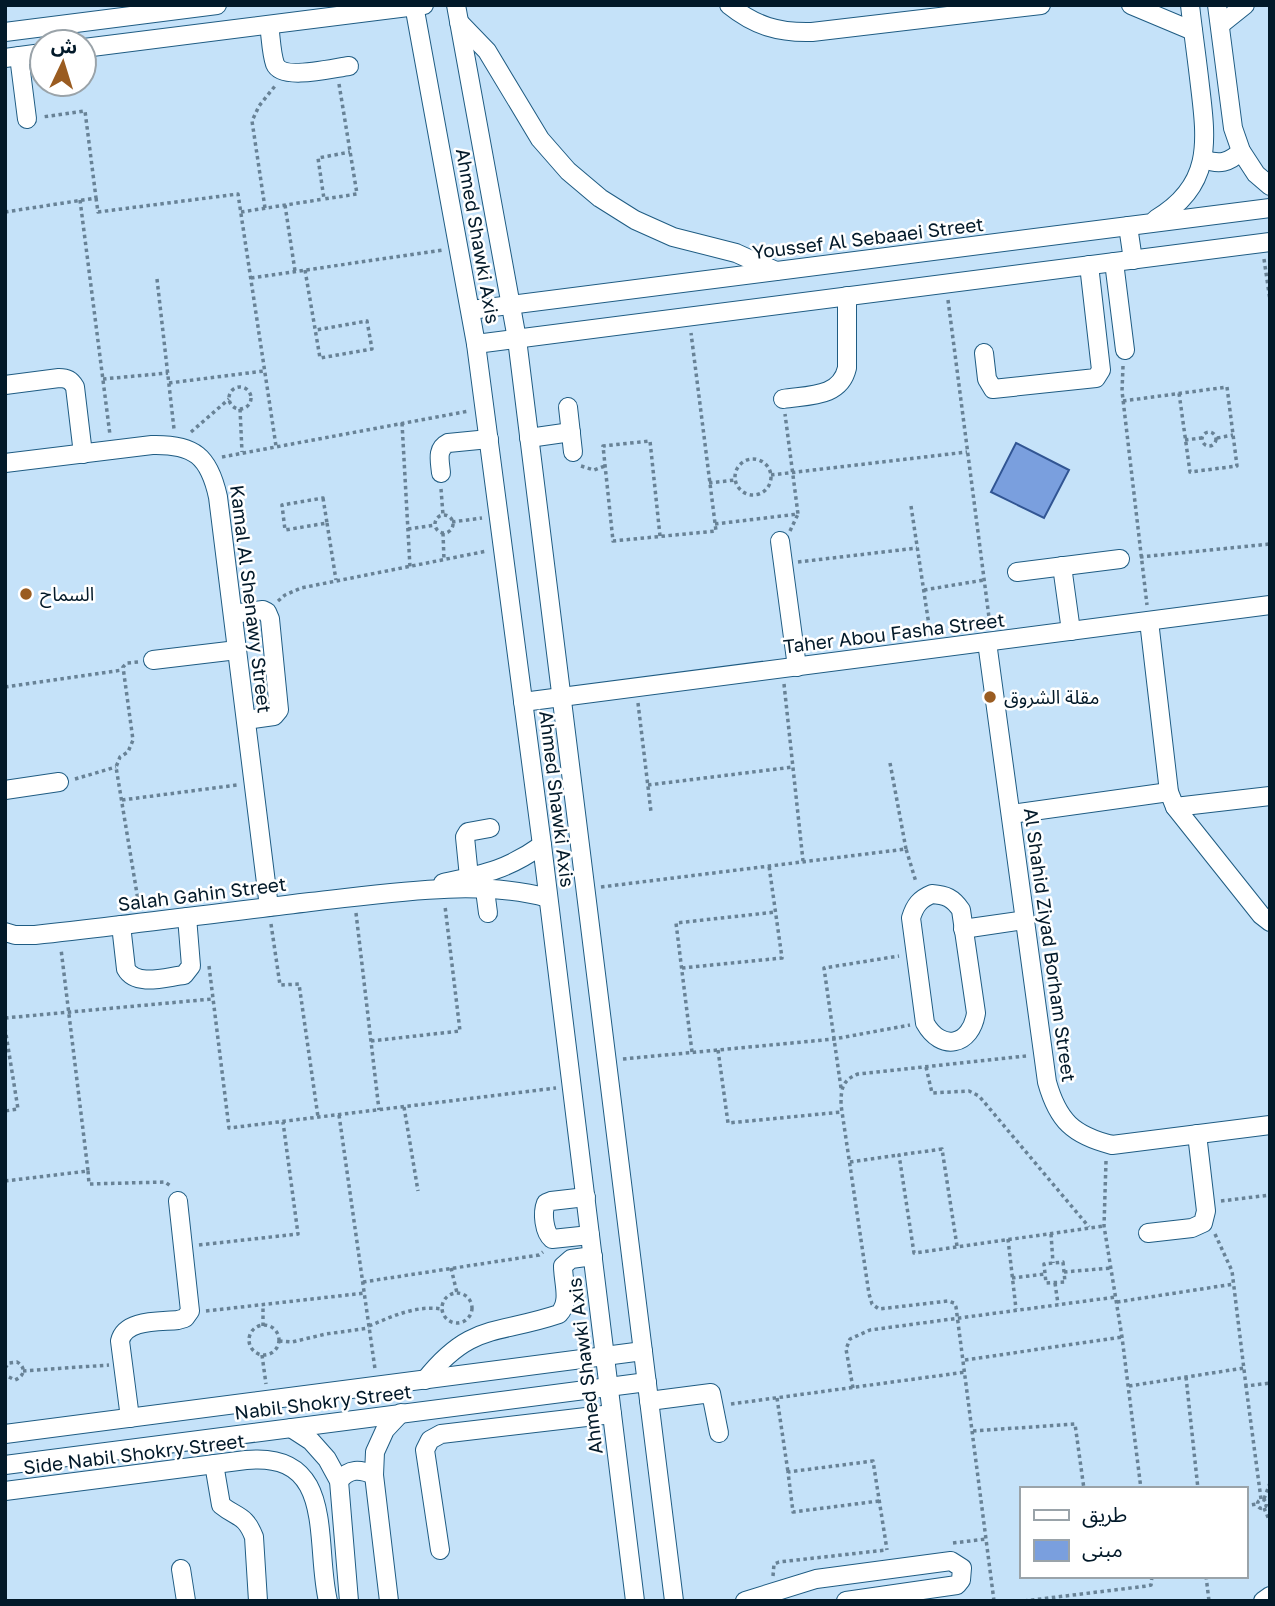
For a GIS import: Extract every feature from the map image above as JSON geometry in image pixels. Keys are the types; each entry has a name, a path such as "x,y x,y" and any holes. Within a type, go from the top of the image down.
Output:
{"street":[{"path":"5,32 216,5"},
{"path":"729,5 743,17 765,28 788,33 1025,6"},
{"path":"1131,5 1193,31"},
{"path":"1148,224 1174,209 1193,186 1204,159 1206,131 1190,5"},
{"path":"1217,5 1233,128 1241,151 1256,174 1270,187"},
{"path":"1220,25 1245,5"},
{"path":"98,46 417,6"},
{"name":"Ahmed Shawki Axis","path":"417,6 471,310 485,408 586,1197 631,1600"},
{"path":"458,14 487,51 540,139 568,171 600,198 635,220 673,237 736,253 776,271"},
{"name":"Ahmed Shawki Axis","path":"458,14 517,339 674,1601"},
{"path":"269,25 275,64 286,73 343,67"},
{"path":"12,57 27,119"},
{"path":"1204,159 1224,163 1241,151"},
{"name":"Youssef Al Sebaaei Street","path":"471,310 1270,208"},
{"path":"1128,226 1133,260"},
{"path":"476,344 1266,243"},
{"path":"1114,262 1125,350"},
{"path":"984,353 987,379 993,389 1096,378 1101,370 1089,265"},
{"path":"783,398 830,392 845,378 847,296"},
{"path":"5,384 59,378 72,381 83,454"},
{"path":"568,407 573,452"},
{"path":"529,438 571,432"},
{"path":"441,472 440,450 443,445 489,439"},
{"path":"5,463 176,445 198,455 202,460"},
{"name":"Kamal Al Shenawy Street","path":"202,460 213,473 218,497 269,907"},
{"path":"780,541 789,668"},
{"path":"1017,572 1120,559"},
{"path":"1062,566 1071,631"},
{"name":"Taher Abou Fasha Street","path":"523,702 1270,605"},
{"path":"233,614 267,612 270,619 279,710 274,716 246,720"},
{"path":"1149,621 1172,799 1261,915 1270,922"},
{"name":"Al Shahid Ziyad Borham Street","path":"990,642 1046,1082 1054,1106 1068,1126 1088,1139 1112,1145 1270,1125"},
{"path":"153,660 237,650"},
{"path":"5,790 59,782"},
{"path":"1011,814 1172,799 1270,796"},
{"path":"469,877 465,837 468,832 490,828"},
{"name":"Salah Gahin Street","path":"405,891 496,872 520,861 542,845"},
{"path":"485,890 488,913"},
{"name":"Salah Gahin Street","path":"5,932 15,935 59,932 405,891 523,891 548,898"},
{"path":"932,894 944,895 954,900 961,910 976,1013 974,1026 967,1037 955,1042 942,1041 931,1034 925,1023 911,918 914,907 922,898 932,894"},
{"path":"121,925 126,969 129,974 141,980 184,975 191,966 187,917"},
{"path":"963,929 1025,920"},
{"path":"1148,1233 1192,1228 1203,1223 1205,1210 1196,1134"},
{"path":"586,1197 547,1203 544,1211 547,1233 552,1239 590,1235"},
{"path":"131,1418 120,1340 122,1333 127,1327 185,1318 190,1311 178,1201"},
{"path":"425,1380 442,1359 462,1342 486,1331 559,1314 565,1308 566,1300 563,1266 571,1259 593,1256"},
{"name":"Nabil Shokry Street","path":"5,1434 643,1351"},
{"path":"463,1375 467,1405"},
{"name":"Nabil Shokry Street","path":"5,1465 647,1382"},
{"path":"649,1401 711,1393 719,1433"},
{"path":"389,1601 374,1475 375,1452 385,1430 401,1413"},
{"path":"440,1550 425,1450 435,1436 612,1414"},
{"path":"291,1428 311,1440 327,1459 339,1481 349,1601"},
{"path":"64,1457 68,1483"},
{"name":"Side Nabil Shokry Street","path":"5,1491 214,1464 263,1459 280,1462 295,1470 316,1498 328,1601"},
{"path":"214,1464 221,1505 239,1515 254,1537 258,1601"},
{"path":"339,1481 349,1471 357,1469 374,1475"},
{"path":"745,1601 796,1584 833,1576 951,1561 962,1568 961,1580 957,1585 846,1601"},
{"path":"181,1569 186,1601"},
{"path":"833,1576 836,1601"},
{"path":"1263,1601 1270,1596"}],"path":[{"path":"241,212 356,194 343,67"},
{"path":"265,208 252,121 259,106 286,73"},
{"path":"27,119 85,111 98,212 238,194 276,446"},
{"path":"324,199 317,158 350,152"},
{"path":"5,212 96,198"},
{"path":"80,201 111,450"},
{"path":"285,205 295,271"},
{"path":"1266,243 1270,300"},
{"path":"251,278 460,247"},
{"path":"305,270 320,358 372,349 367,321 316,330"},
{"path":"157,279 176,445"},
{"path":"946,284 990,642"},
{"path":"660,537 650,441 603,446 613,541 660,537 716,531 689,317"},
{"path":"1125,350 1123,401 1149,621"},
{"path":"169,383 265,371"},
{"path":"103,379 168,373"},
{"path":"176,445 229,400 236,387 246,388 251,396 251,401 240,409 229,400"},
{"path":"1123,401 1179,393 1227,387 1237,466 1190,472 1179,393"},
{"path":"715,524 798,514 783,398"},
{"path":"202,460 485,408"},
{"path":"240,409 242,453"},
{"path":"402,423 410,566"},
{"path":"1185,440 1202,438 1208,431 1214,433 1217,438"},
{"path":"1202,438 1204,444 1211,446 1217,438 1233,436"},
{"path":"771,475 968,452"},
{"path":"751,459 764,463 771,475 767,488 755,495 742,492 735,480 739,466 751,459"},
{"path":"441,472 443,515"},
{"path":"709,483 735,480"},
{"path":"327,523 285,530 282,505 323,498 327,523 336,581"},
{"path":"911,506 933,649"},
{"path":"435,525 437,518 443,515 449,517 452,522 450,529 443,533"},
{"path":"452,522 499,515"},
{"path":"408,529 435,525"},
{"path":"435,525 443,533 444,560"},
{"path":"1120,559 1270,544"},
{"path":"267,612 285,595 300,588 503,548"},
{"path":"783,564 917,548"},
{"path":"924,590 984,580"},
{"path":"141,922 116,767 120,757 128,752 132,740 122,670 127,663 153,660"},
{"path":"789,668 793,767 803,861"},
{"path":"5,687 122,670"},
{"path":"636,687 651,812"},
{"path":"890,763 906,849 922,898"},
{"path":"59,782 116,767"},
{"path":"648,785 793,767"},
{"path":"122,800 253,782"},
{"path":"585,889 906,849"},
{"path":"682,968 782,958 769,866"},
{"path":"371,1041 460,1031 443,890"},
{"path":"354,897 379,1110"},
{"path":"269,907 280,985 299,984 318,1117"},
{"path":"692,1052 676,923 776,912"},
{"path":"59,932 89,1184 165,1182 171,1185 178,1201"},
{"path":"915,954 824,968 869,1294 872,1304 879,1309 948,1301 956,1307 994,1601"},
{"path":"208,963 229,1128 572,1086"},
{"path":"5,1018 213,999"},
{"path":"607,1060 834,1039 925,1023"},
{"path":"5,1028 18,1109 5,1111"},
{"path":"718,1050 728,1123 842,1112"},
{"path":"841,1088 848,1077 858,1074 1043,1054"},
{"path":"926,1067 932,1093 969,1091 979,1096 1090,1228"},
{"path":"404,1107 418,1191"},
{"path":"340,1115 377,1386"},
{"path":"183,1247 298,1234 283,1122"},
{"path":"1112,1145 1106,1162 1104,1226 1129,1386 1141,1487"},
{"path":"850,1162 942,1149 957,1246"},
{"path":"899,1156 914,1253 1104,1226"},
{"path":"5,1181 88,1171"},
{"path":"1270,1195 1205,1210 1232,1270 1246,1386 1270,1522"},
{"path":"1051,1233 1053,1263"},
{"path":"363,1282 539,1255 546,1250 552,1239"},
{"path":"1008,1239 1016,1309"},
{"path":"1063,1262 1065,1272 1065,1282 1046,1283 1044,1264 1063,1262"},
{"path":"451,1268 457,1293"},
{"path":"1065,1272 1111,1268"},
{"path":"1013,1278 1045,1274"},
{"path":"1055,1283 1058,1304"},
{"path":"853,1388 846,1349 850,1339 870,1329 1234,1284"},
{"path":"190,1311 365,1293"},
{"path":"457,1293 467,1297 472,1308 468,1318 458,1323 452,1322 444,1315 442,1309 446,1298 457,1293"},
{"path":"263,1305 263,1326"},
{"path":"279,1341 305,1340 369,1327 414,1309 442,1309"},
{"path":"263,1326 276,1332 279,1341 275,1350 267,1355 253,1350 250,1340 253,1330 263,1326"},
{"path":"964,1360 1122,1337"},
{"path":"262,1354 268,1400"},
{"path":"5,1368 9,1363 17,1362 23,1367 22,1376 15,1380 5,1375"},
{"path":"23,1371 123,1364"},
{"path":"1129,1386 1244,1368"},
{"path":"715,1406 966,1372"},
{"path":"1186,1377 1198,1487"},
{"path":"1246,1386 1270,1383"},
{"path":"776,1398 793,1513 879,1501"},
{"path":"973,1432 1074,1424 1084,1487"},
{"path":"788,1472 873,1461 887,1550"},
{"path":"1265,1502 1270,1483"},
{"path":"1247,1506 1265,1502"},
{"path":"1025,1601 1147,1586 1151,1585 1153,1578"},
{"path":"1206,1578 1209,1601"}],"building":[{"path":"1016,443 1069,470 1044,518 991,492"}],"place":[{"name":"السماح","path":"26,594"},
{"name":"مقلة الشروق","path":"990,697"}]}
